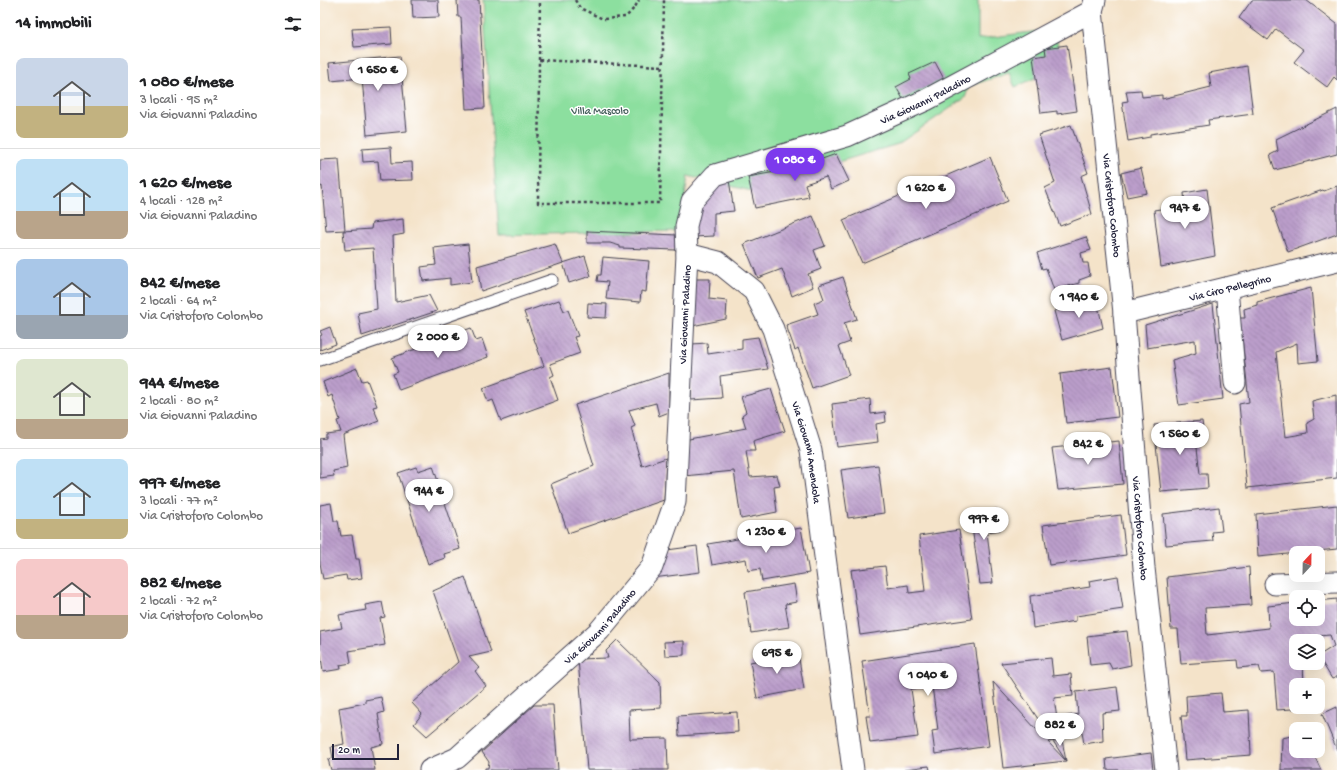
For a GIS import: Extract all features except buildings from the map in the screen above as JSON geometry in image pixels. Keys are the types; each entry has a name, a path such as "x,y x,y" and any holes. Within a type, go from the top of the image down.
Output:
{"street":[{"name":"Via Giovanni Paladino","path":"430,770 457,758 599,631 652,567 675,502 687,254 686,226 692,201 715,176 847,136 926,100 1093,6"},
{"name":"Via Cristoforo Colombo","path":"1093,6 1124,313 1144,568 1166,770"},
{"name":"Via Giovanni Amendola","path":"687,254 718,262 754,291 773,329 811,450 853,770"},
{"name":"Via Ciro Pellegrino","path":"1124,313 1337,261"},
{"path":"1227,288 1235,383"},
{"path":"1275,584 1337,582"}],"lane":[{"path":"320,360 552,280"}],"path":[{"path":"540,0 538,203 660,203 664,0"},
{"path":"575,0 580,8 603,19 626,16 635,7 639,0"},
{"path":"539,60 662,66"}],"green space":[{"name":"Villa Mascolo","path":"483,0 978,0 978,39 1054,29 1063,66 1015,87 1009,73 969,86 965,98 898,144 828,165 760,193 688,176 680,231 499,235"}]}
